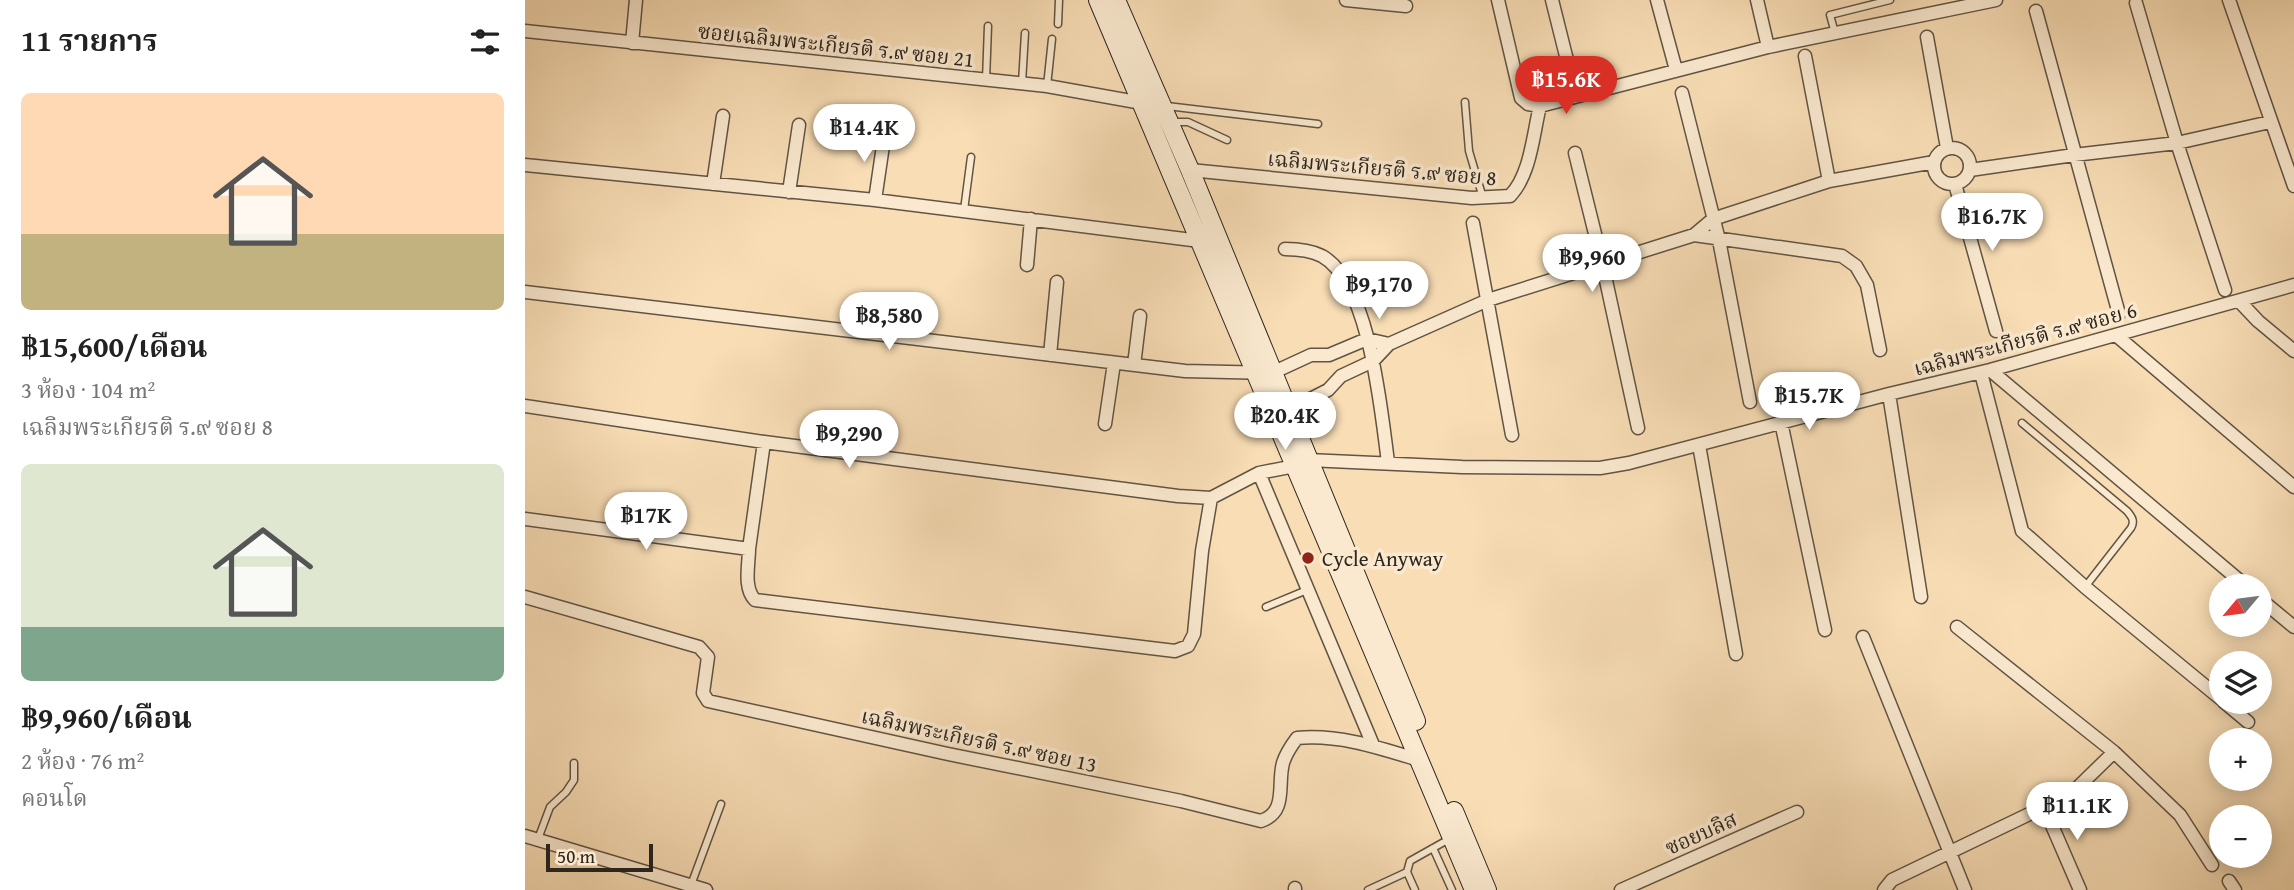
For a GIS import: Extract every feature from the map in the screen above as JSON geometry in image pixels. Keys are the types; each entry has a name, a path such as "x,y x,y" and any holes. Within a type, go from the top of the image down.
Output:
{"main road":[{"path":"1098,0 1200,241 1264,372 1289,410 1301,463 1457,835 1474,890"},
{"path":"1116,0 1190,170 1264,372 1419,760 1487,890"}],"street":[{"path":"632,43 636,0"},
{"path":"1346,0 1406,6"},
{"path":"1498,0 1521,97 1528,104 1540,106 1768,47 1996,0"},
{"path":"1552,0 1576,96"},
{"path":"1657,0 1676,70"},
{"path":"1757,0 1768,47"},
{"path":"2229,0 2294,186"},
{"path":"2136,3 2225,290"},
{"path":"2036,10 2119,314"},
{"name":"ซอยเฉลิมพระเกียรติ ร.๙ ซอย 21","path":"525,31 1022,83 1142,103"},
{"path":"1927,37 1947,148"},
{"path":"1805,56 1829,181"},
{"path":"1682,93 1719,240 1750,401"},
{"name":"เฉลิมพระเกียรติ ร.๙ ซอย 8","path":"1190,170 1483,198 1510,196 1518,187 1540,106"},
{"path":"713,184 723,116"},
{"path":"1970,170 2178,143 2270,122"},
{"path":"789,192 799,125"},
{"path":"875,200 885,132"},
{"path":"1947,148 1957,148 1965,153 1970,161 1970,170 1965,179 1955,184 1946,184 1934,171 1934,162 1938,153 1947,148"},
{"path":"1574,153 1602,262 1639,428"},
{"path":"1289,410 1328,390 1341,376 1373,361 1389,344 1488,300 1694,234 1713,219 1829,181 1934,162"},
{"path":"525,164 875,200 1200,241"},
{"path":"1955,184 1996,331"},
{"path":"1027,265 1031,219"},
{"path":"1472,223 1512,435"},
{"path":"1694,234 1719,240 1842,256 1856,266 1867,285 1880,350"},
{"path":"1285,249 1305,250 1323,256 1345,281 1373,361 1388,462"},
{"path":"1050,355 1057,282"},
{"name":"เฉลิมพระเกียรติ ร.๙ ซอย 6","path":"1211,498 1259,473 1301,463 1388,462 1462,467 1600,468 1986,372 2294,285"},
{"path":"525,292 1114,363 1220,373 1264,372 1311,355 1329,355 1367,338 1389,344"},
{"path":"2240,302 2294,351"},
{"path":"1134,365 1140,316"},
{"path":"2117,336 2294,487"},
{"path":"1105,424 1114,363"},
{"path":"1986,372 2231,574"},
{"path":"1986,372 2022,531 2209,690"},
{"path":"1889,394 1921,597"},
{"path":"525,406 764,442 1178,496 1211,498 1202,551 1194,634 1188,646 1175,651 755,600 748,588 749,549 764,442"},
{"path":"1781,422 1825,630"},
{"path":"1699,445 1736,654"},
{"path":"1259,473 1373,745"},
{"path":"525,519 749,549"},
{"name":"เฉลิมพระเกียรติ ร.๙ ซอย 13","path":"525,597 699,647 708,657 703,693 708,701 948,754 1181,801 1261,821 1270,817 1278,808 1282,765 1297,738 1316,736 1373,745 1419,760"},
{"path":"2272,609 2294,627"},
{"path":"1957,627 2114,752 2180,815 2209,860"},
{"path":"1863,636 1965,890"},
{"path":"2238,714 2248,722"},
{"path":"1884,890 1892,880 2071,794 2114,752"},
{"path":"2044,807 2080,890"},
{"name":"ซอยบลิส","path":"1621,890 1797,812"},
{"path":"531,837 706,890"}],"lane":[{"path":"1058,24 1059,0"},
{"path":"1835,33 1830,15 1890,0"},
{"path":"986,80 988,26"},
{"path":"1022,83 1025,33"},
{"path":"1047,86 1052,39"},
{"path":"1465,102 1469,151 1483,198"},
{"path":"1162,106 1318,124"},
{"path":"1169,125 1174,121 1188,122 1227,140"},
{"path":"964,212 971,157"},
{"path":"2022,423 2127,510 2133,518 2131,528 2085,587"},
{"path":"1266,607 1307,590"},
{"path":"531,837 550,807 574,780 575,762"},
{"path":"691,886 720,804"},
{"path":"1415,890 1407,872 1410,861 1457,835"},
{"path":"1433,848 1452,890"},
{"path":"1368,890 1407,872"}],"place":[{"name":"Cycle Anyway","path":"1308,558"}]}
